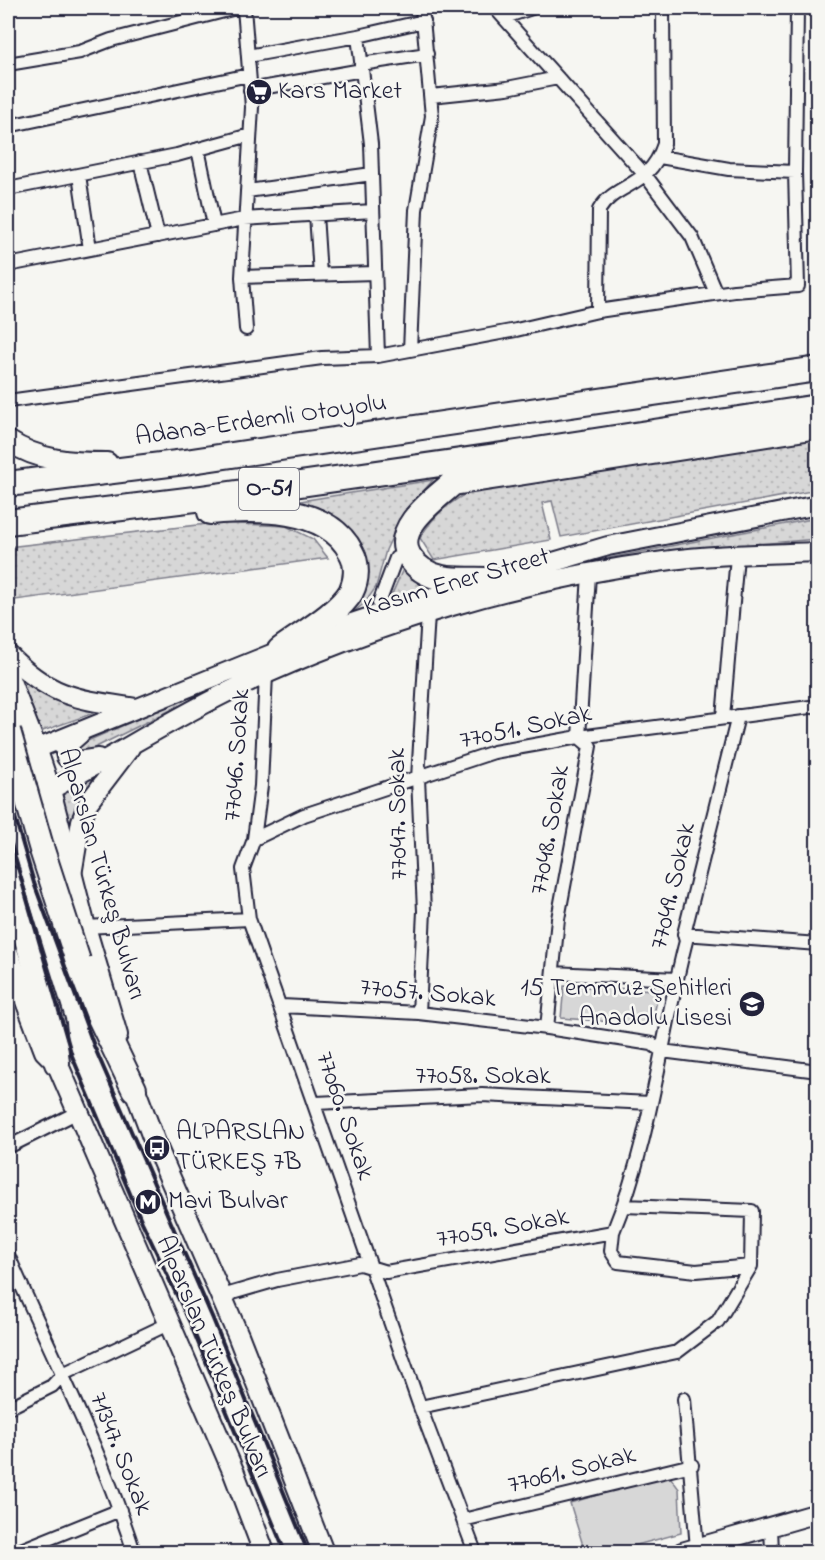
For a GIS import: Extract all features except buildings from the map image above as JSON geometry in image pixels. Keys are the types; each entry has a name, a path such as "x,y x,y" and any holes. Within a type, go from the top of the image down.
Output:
{"highway":[{"name":"Adana-Erdemli Otoyolu","path":"8,484 185,462 818,369"},
{"name":"O-51","path":"8,522 206,497 818,407"},
{"path":"489,580 442,578 415,567 405,550 404,540 413,523 453,483 818,426"},
{"path":"8,527 64,530 242,509 300,516 327,526 346,542 354,558 356,574 351,592 339,607 280,650"},
{"name":"Alparslan Türkeş Bulvarı","path":"8,731 42,850 78,961 100,1018 134,1089"},
{"name":"Alparslan Türkeş Bulvarı","path":"8,878 53,1024 57,1063"}],"main road":[{"path":"8,441 25,453 65,463 185,462"},
{"name":"Kasım Ener Street","path":"102,721 385,611 608,546 818,505"},
{"path":"577,556 596,556 818,514"},
{"path":"589,574 598,565 668,554 818,544"},
{"name":"Kasım Ener Street","path":"46,792 204,704 266,674 330,646 428,614 514,590 665,561 818,552"},
{"path":"8,654 24,670 50,689 73,698 137,708"},
{"name":"Alparslan Türkeş Bulvarı","path":"8,676 72,876 134,1089 222,1296 324,1552"},
{"path":"33,750 102,721"},
{"path":"102,721 70,740 64,748 66,757 71,762 106,758"},
{"path":"72,876 81,821 88,803 133,744"},
{"path":"8,954 45,1051 57,1063"},
{"name":"Alparslan Türkeş Bulvarı","path":"57,1063 76,1113 234,1473 264,1552"},
{"path":"690,1550 818,1513"}],"street":[{"path":"8,64 80,52 111,40 236,8"},
{"path":"244,8 250,90 250,135 242,277 246,329"},
{"path":"410,350 416,210 432,116 422,8"},
{"path":"495,8 646,176 692,237 716,293"},
{"path":"505,17 532,8"},
{"path":"598,311 599,210 609,200 646,176 660,158 664,144 663,8"},
{"path":"8,402 322,358 378,356 516,330 598,311 716,293 798,286 795,172 796,8"},
{"path":"248,56 358,36 424,21"},
{"path":"358,36 372,174 378,356"},
{"path":"250,90 427,54"},
{"path":"8,126 249,75"},
{"path":"431,96 507,88 558,78"},
{"path":"8,189 140,162 250,135"},
{"path":"198,149 214,225"},
{"path":"660,158 729,169 795,172"},
{"path":"140,162 158,236"},
{"path":"247,191 372,174"},
{"path":"79,175 90,249"},
{"path":"8,265 244,219 373,212"},
{"path":"316,214 320,275"},
{"path":"242,277 375,273"},
{"path":"723,718 737,556"},
{"path":"379,603 396,558"},
{"name":"77048. Sokak","path":"547,1028 558,919 590,746 579,737 589,574"},
{"name":"77047. Sokak","path":"419,1013 424,911 418,778 428,614"},
{"name":"77046. Sokak","path":"254,839 261,786 266,674"},
{"name":"77051. Sokak","path":"254,839 304,815 494,752 579,737 818,706"},
{"name":"77049. Sokak","path":"624,1206 651,1103 686,941 684,934 738,716"},
{"name":"77060. Sokak","path":"254,839 243,869 249,919 316,1103 420,1407 475,1552"},
{"path":"85,927 249,919"},
{"path":"684,934 818,944"},
{"path":"553,973 676,979"},
{"name":"77057. Sokak","path":"282,1006 419,1013 547,1028 652,1044 662,1051 818,1071"},
{"name":"77058. Sokak","path":"316,1103 482,1095 651,1103"},
{"path":"8,1147 76,1113"},
{"path":"420,1407 677,1352 718,1321 751,1266 752,1211 624,1206 613,1232 611,1251 618,1262 696,1271 751,1266"},
{"name":"77059. Sokak","path":"222,1296 277,1280 360,1264 386,1272 613,1232"},
{"name":"71347. Sokak","path":"9,1264 63,1374 120,1510 134,1552"},
{"path":"8,1408 52,1386 63,1374 168,1324"},
{"path":"684,1400 692,1465 690,1550"},
{"name":"77061. Sokak","path":"462,1520 692,1465"},
{"path":"16,1552 120,1510"},
{"path":"771,1527 772,1552"}],"shaded area":[{"path":"817,438 817,490 561,537 552,501 542,503 551,540 434,560 420,538 444,509 477,488"},
{"path":"433,480 402,516 386,550 376,587 365,603 345,618 365,589 366,553 351,537 294,502"},
{"path":"817,518 817,539 665,552 562,570 205,693 80,755 75,751 76,746 291,652 562,567"},
{"path":"215,523 286,526 313,539 328,558 8,601 8,547"},
{"path":"403,569 417,580 435,587 389,601"},
{"path":"15,670 108,708 37,733"},
{"path":"107,769 71,849 59,796"},
{"path":"564,986 659,990 652,1025 561,1018"},
{"path":"668,1474 679,1489 681,1533 611,1552 585,1552 570,1503"}],"tunnel":[{"path":"8,812 38,796"}],"railway":[{"path":"8,793 34,883 94,1046 213,1319 308,1552"},
{"path":"8,833 72,1056 142,1222 190,1323 285,1552"}],"place":[{"name":"Kars Market","path":"259,92"},
{"name":"15 Temmuz Şehitleri Anadolu Lisesi","path":"752,1004"},
{"name":"ALPARSLAN TÜRKEŞ 7B","path":"157,1148"},
{"name":"Mavi Bulvar","path":"148,1202"}]}
